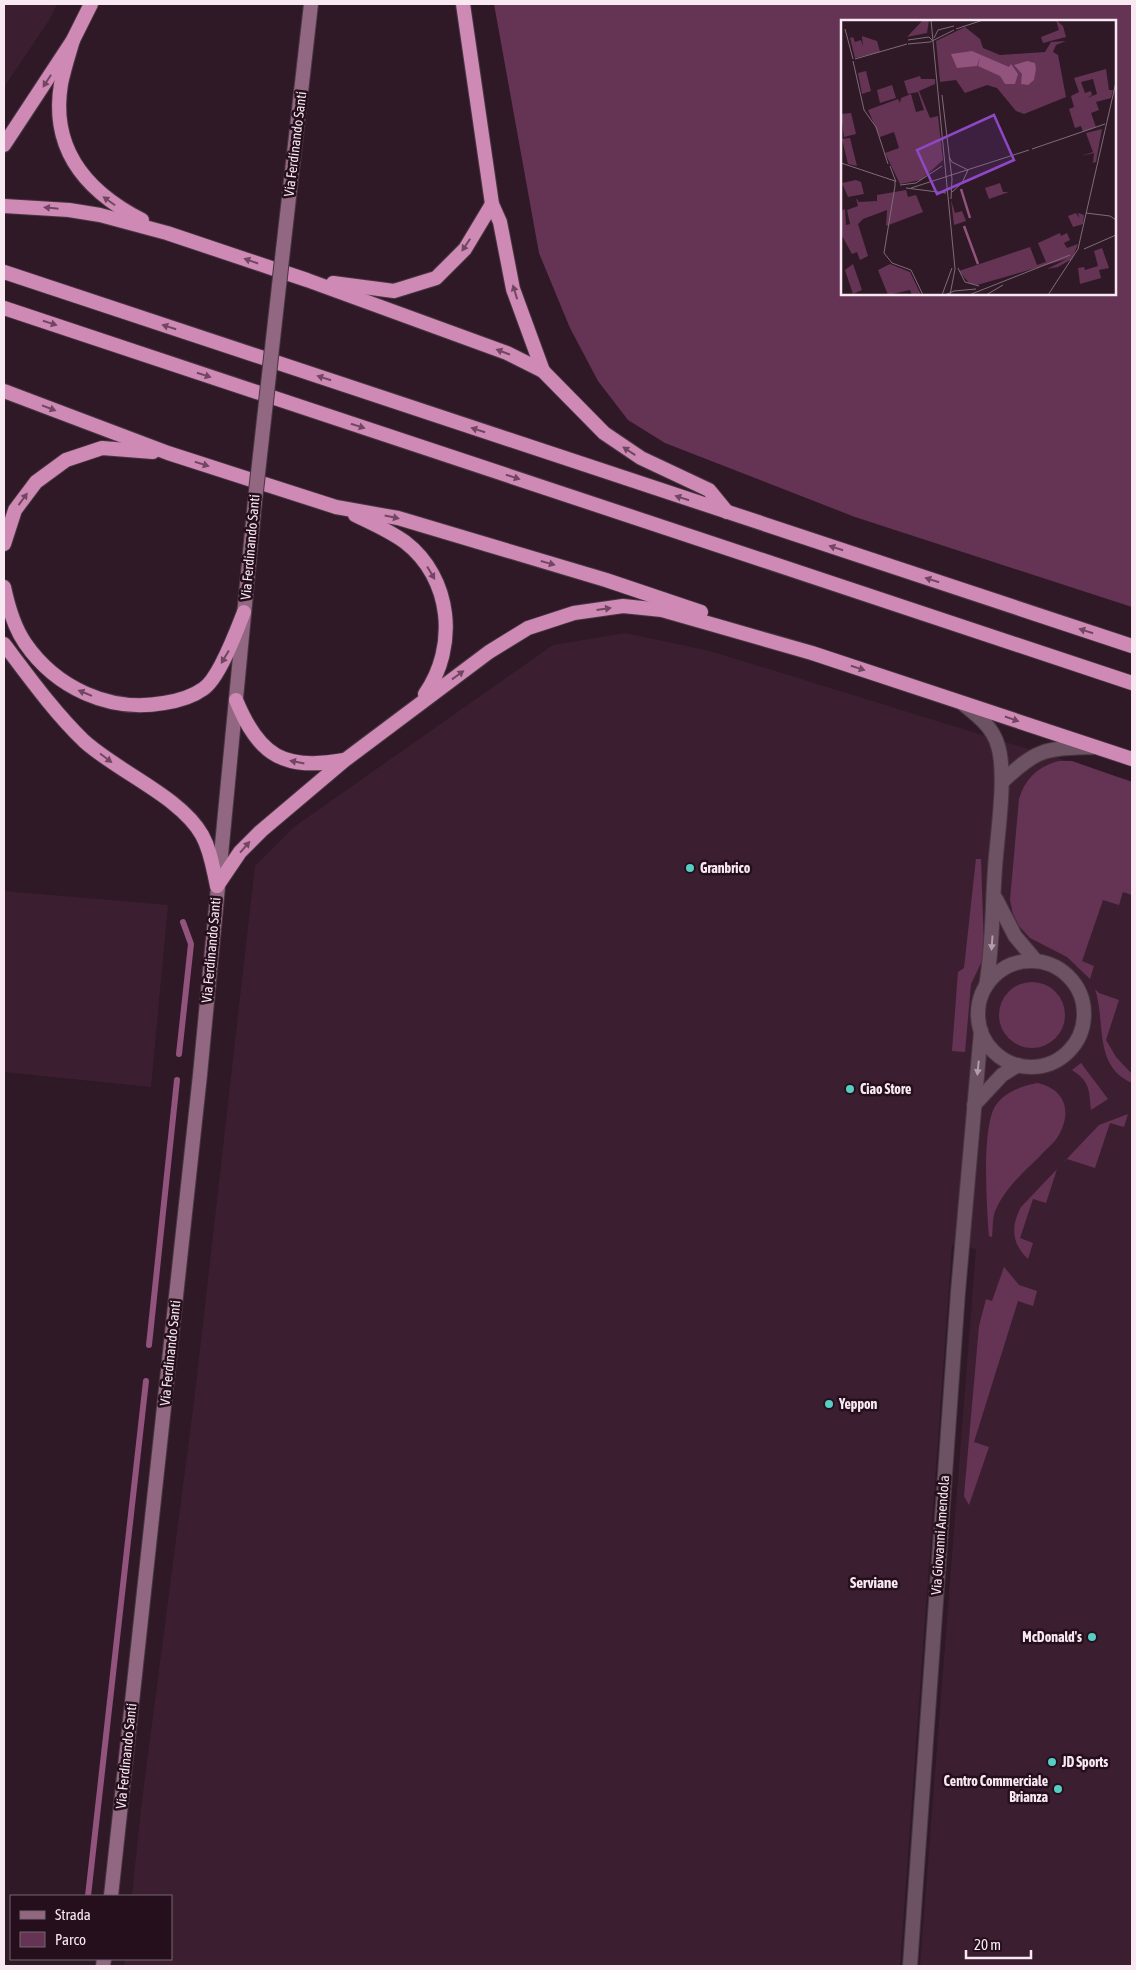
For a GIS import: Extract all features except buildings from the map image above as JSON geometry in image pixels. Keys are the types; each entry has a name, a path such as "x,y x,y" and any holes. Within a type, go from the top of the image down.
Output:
{"highway":[{"path":"4,145 73,40 91,4"},
{"path":"463,4 492,204 500,222 513,289 543,370"},
{"path":"73,40 61,84 60,126 74,164 85,180 110,202 167,233"},
{"path":"307,280 394,291 436,278 465,249 492,204"},
{"path":"4,206 69,210 100,215 167,233 307,280 507,353 543,370 604,433 641,458 709,490 728,513"},
{"path":"4,272 1132,646"},
{"path":"4,308 1132,683"},
{"path":"4,391 168,453 336,507 382,528 405,542 421,557 435,581 443,602 447,636 444,657 436,678 418,704"},
{"path":"4,544 15,510 30,489 36,482 66,460 102,448 168,453"},
{"path":"336,507 398,518 606,580 812,653 1132,759"},
{"path":"4,586 9,610 25,642 48,670 74,689 108,702 144,707 178,700 205,689 229,653 244,612"},
{"path":"217,886 249,842 345,760 489,652 528,628 574,613 623,606 662,610 812,653"},
{"path":"4,644 84,740 114,764 181,810 193,822 210,851 217,886"},
{"path":"236,700 255,738 276,755 292,762 307,764 345,760"}],"main road":[{"name":"Via Ferdinando Santi","path":"110,1895 186,1208 255,500 311,4"}],"street":[{"path":"962,702 984,721 998,746 1002,782 994,881 992,947 986,988 979,1009 982,1031 992,1050 1003,1059 1018,1065 1031,1067 1050,1063 1061,1058 1075,1044 1084,1018 1082,998 1075,983 1061,970 1036,961 1023,961 1004,968 992,978 986,988"},
{"path":"1002,782 1027,758 1050,749 1096,747"},
{"path":"995,897 1016,936 1036,961"},
{"name":"Via Giovanni Amendola","path":"910,1966 956,1311 982,1031"},
{"path":"974,1105 1002,1075 1018,1065"}],"shaded area":[{"path":"4,4 57,4 49,20 4,87"},
{"path":"625,633 710,651 1132,781 1132,1966 920,1966 976,1249 952,1245 900,1966 124,1966 125,1960 172,1960 172,1895 132,1895 141,1809 195,1394 255,866 294,827 553,645"},
{"path":"4,891 168,905 151,1087 4,1072"}],"green space":[{"path":"494,4 1132,4 1132,607 855,517 665,443 628,420 598,381 570,328 539,253"},
{"path":"1072,761 1132,782 1132,895 1123,892 1119,905 1103,900 1082,961 1094,966 1090,979 1067,957 1030,938 1019,926 1013,914 1010,900 1019,799 1025,785 1033,774 1051,763"},
{"path":"976,859 981,859 984,948 982,961 971,984 965,1052 952,1051 958,972 964,968"},
{"path":"1032,982 1044,985 1055,992 1062,1003 1065,1015 1062,1027 1055,1038 1044,1045 1032,1048 1020,1045 1009,1038 1002,1027 999,1015 1002,1003 1009,992 1020,985"},
{"path":"1095,989 1099,993 1119,1000 1106,1040 1116,1057 1132,1074 1132,1083 1111,1066 1106,1054"},
{"path":"1081,1063 1108,1099 1091,1110 1088,1087 1082,1078 1072,1070"},
{"path":"1037,1083 1047,1086 1060,1096 1064,1103 1065,1120 1055,1140 1017,1179 1001,1199 994,1214 992,1237 989,1236 986,1168 988,1131 991,1116 996,1105 1004,1096 1020,1088"},
{"path":"1128,1114 1124,1127 1110,1123 1095,1168 1067,1159 1060,1166 1099,1125"},
{"path":"1057,1169 1046,1203 1033,1199 1020,1238 1033,1243 1028,1259 1018,1247 1014,1234 1015,1221 1021,1207"},
{"path":"1004,1267 1019,1285 1037,1291 1033,1306 1018,1301 974,1442 989,1447 969,1505 964,1496 979,1326 986,1299 992,1301"}],"waterway":[{"path":"179,1054 191,944 183,922"},
{"path":"149,1345 177,1080"},
{"path":"88,1895 146,1381"}],"place":[{"name":"Granbrico","path":"690,868"},
{"name":"Ciao Store","path":"850,1089"},
{"name":"Yeppon","path":"829,1404"},
{"name":"McDonald's","path":"1092,1637"},
{"name":"JD Sports","path":"1052,1762"},
{"name":"Centro Commerciale Brianza","path":"1058,1789"}],"district":[{"name":"Serviane","path":"874,1582"}]}
